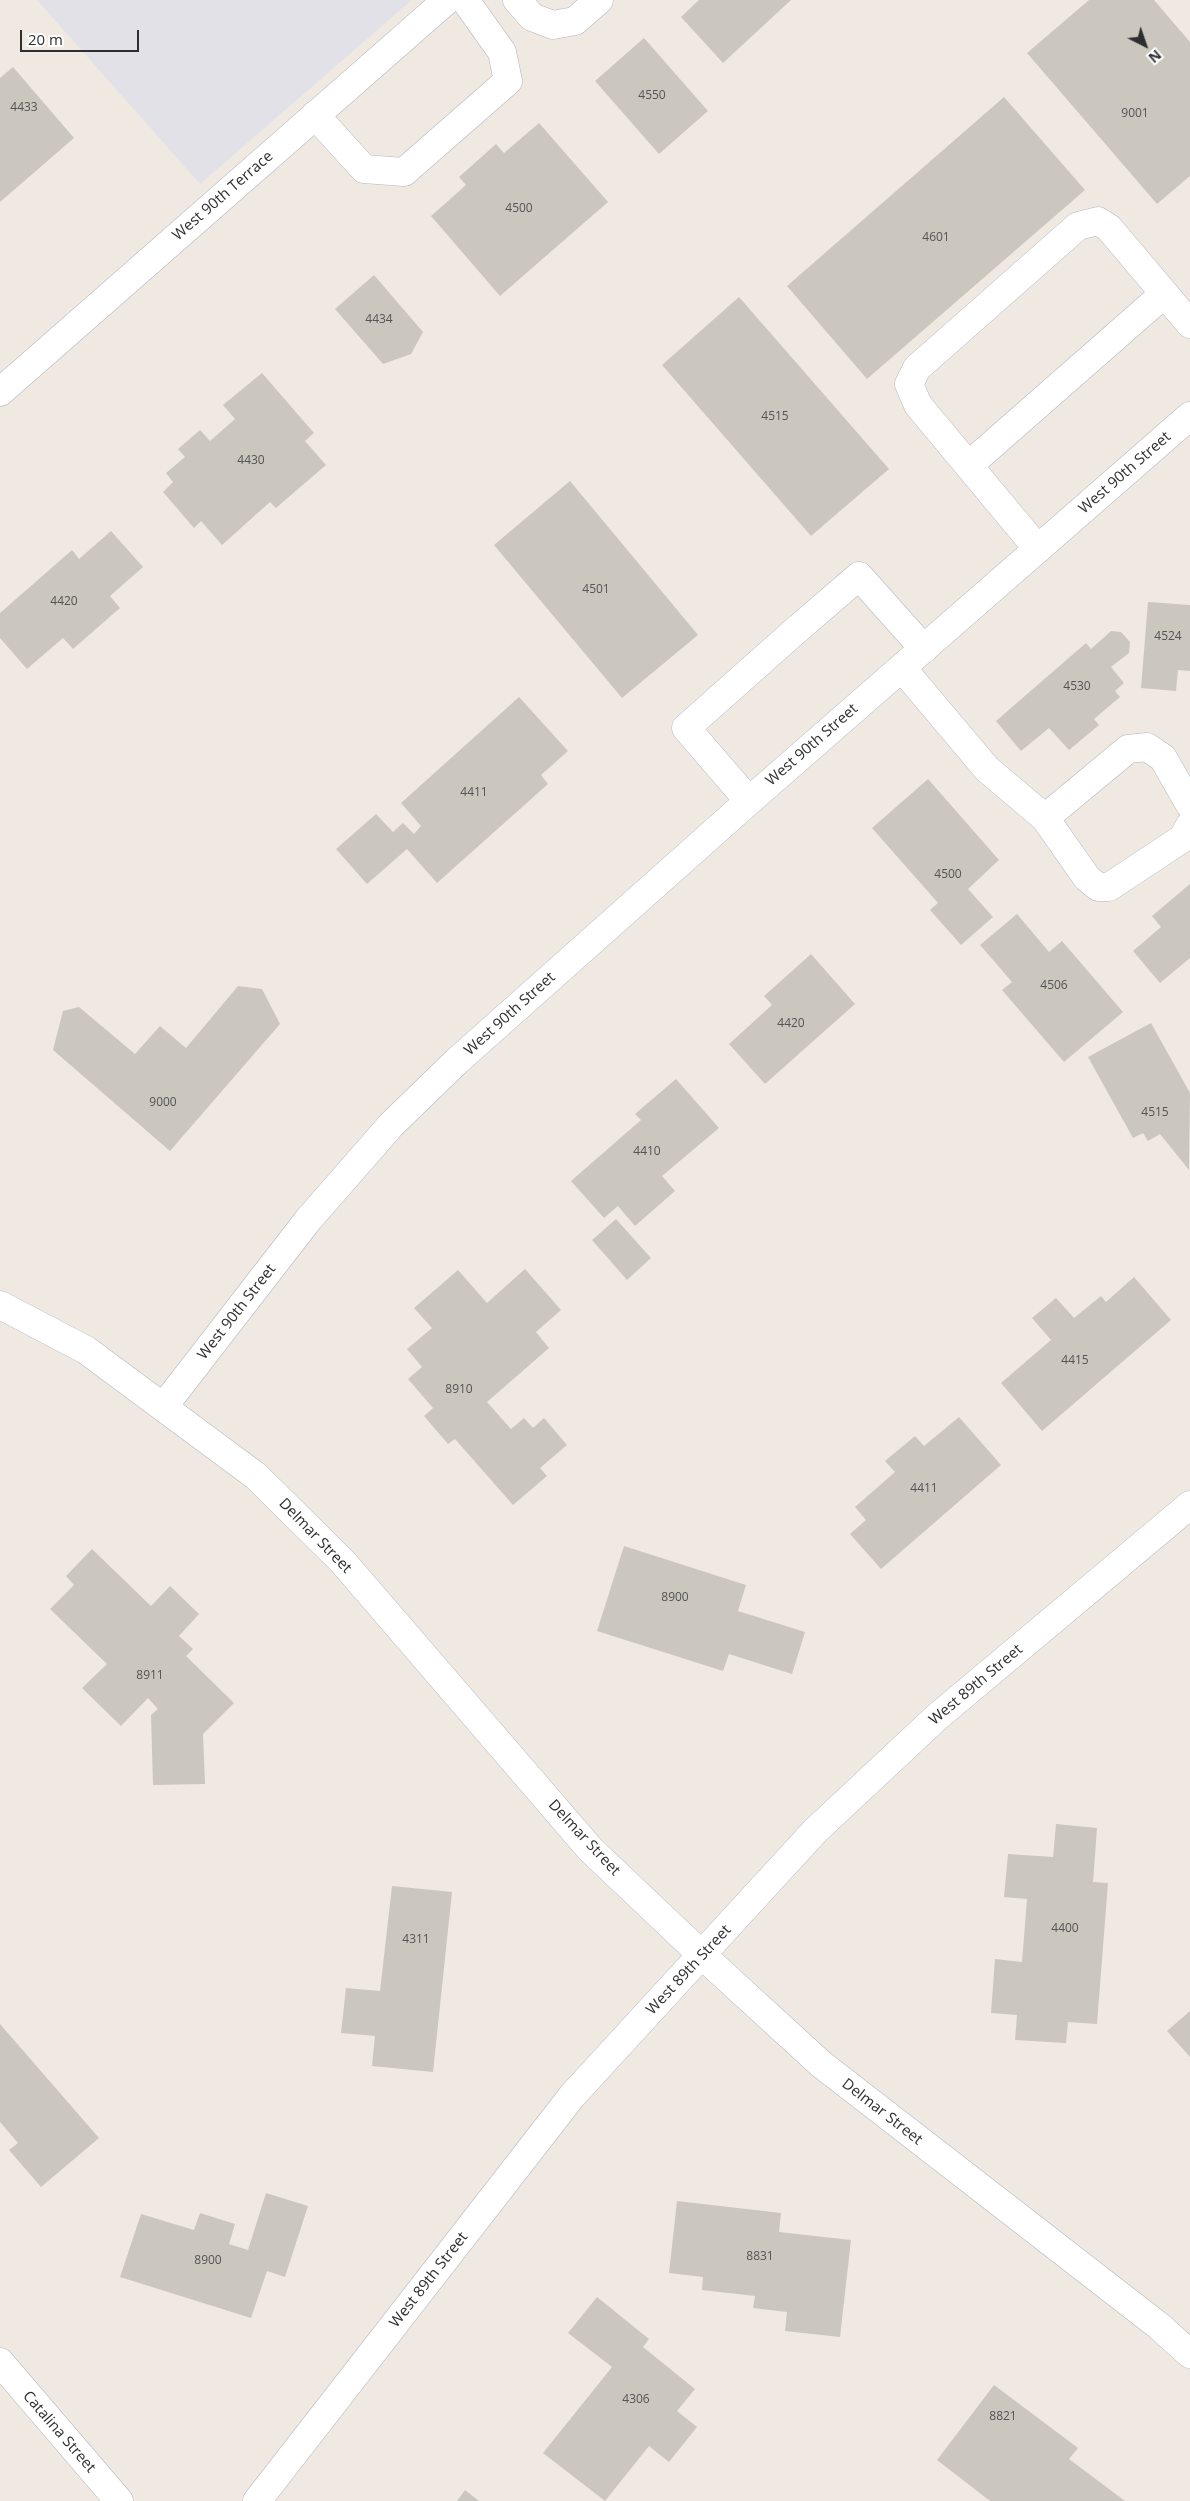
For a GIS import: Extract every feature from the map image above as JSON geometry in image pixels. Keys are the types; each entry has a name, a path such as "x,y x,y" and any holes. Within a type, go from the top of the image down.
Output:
{"street":[{"name":"West 90th Terrace","path":"0,392 447,0"},
{"path":"315,115 364,169 404,172 508,81 502,52 465,0"},
{"path":"517,0 532,17 553,25 575,21 599,0"},
{"path":"1038,549 918,405 909,384 917,368 1078,226 1098,220 1109,228 1190,324"},
{"path":"968,465 1164,294"},
{"name":"West 90th Street","path":"164,1406 308,1220 392,1125 457,1062 749,801 1190,416"},
{"path":"749,801 686,728 837,594 859,576 924,649"},
{"path":"902,668 987,769 1045,818 1087,878 1098,887 1108,888 1183,838 1190,824"},
{"path":"1045,818 1128,749 1147,747 1163,758 1190,805"},
{"name":"Delmar Street","path":"0,1305 86,1350 256,1476 342,1562 590,1849 702,1955 821,2064 1159,2326 1190,2354"},
{"name":"West 89th Street","path":"258,2501 572,2096 815,1831 937,1717 1190,1505"},
{"name":"Catalina Street","path":"0,2362 119,2501"}],"shaded area":[{"path":"37,0 412,0 200,184"}],"building":[{"path":"699,0 791,0 723,63 681,17"},
{"path":"1089,0 1154,0 1190,42 1190,176 1157,204 1027,53"},
{"path":"644,38 708,111 659,154 595,81"},
{"path":"13,67 74,138 0,202 0,78"},
{"path":"1004,97 1085,190 867,379 787,286"},
{"path":"539,123 608,202 500,296 431,216 466,185 459,177 496,144 504,153"},
{"path":"374,275 423,332 411,354 383,364 335,309"},
{"path":"739,297 889,469 811,536 662,365"},
{"path":"262,373 314,433 305,441 326,465 276,508 270,502 222,545 201,521 194,528 163,492 173,482 166,473 185,457 178,449 200,430 210,441 235,419 223,405"},
{"path":"570,481 698,635 622,698 494,545"},
{"path":"111,531 143,567 110,596 120,608 73,649 63,638 27,669 0,638 0,613 72,550 79,559"},
{"path":"1148,602 1190,605 1190,671 1178,670 1176,691 1141,688"},
{"path":"1111,631 1121,632 1130,642 1129,653 1111,667 1124,683 1115,691 1120,697 1094,719 1099,725 1069,750 1049,728 1021,751 996,721 1086,643 1091,649"},
{"path":"519,697 568,751 541,775 548,784 437,883 407,849 367,884 336,849 376,814 393,832 403,823 414,834 421,826 401,803"},
{"path":"928,779 999,860 968,889 993,917 961,945 930,910 938,903 872,828"},
{"path":"1190,884 1190,958 1160,983 1133,951 1161,927 1152,916"},
{"path":"1017,914 1049,952 1062,941 1123,1012 1064,1062 1002,990 1012,982 980,945"},
{"path":"811,954 855,1004 765,1084 729,1044 772,1005 764,996"},
{"path":"238,986 262,989 280,1024 170,1151 53,1050 63,1011 79,1007 135,1054 160,1026 186,1048"},
{"path":"1151,1023 1190,1093 1189,1170 1160,1134 1148,1141 1143,1133 1133,1138 1088,1057"},
{"path":"676,1079 719,1128 662,1176 675,1191 635,1226 618,1206 604,1218 571,1181 641,1120 635,1114"},
{"path":"616,1219 651,1258 627,1280 592,1240"},
{"path":"525,1269 561,1310 536,1332 549,1348 487,1402 511,1429 524,1418 533,1428 544,1418 567,1445 540,1468 547,1476 513,1505 455,1439 448,1444 424,1416 433,1408 408,1379 422,1367 407,1349 432,1328 414,1308 458,1270 487,1303"},
{"path":"1134,1277 1171,1320 1042,1431 1001,1383 1051,1340 1032,1318 1056,1298 1074,1318 1101,1296 1106,1302"},
{"path":"959,1417 1001,1465 881,1569 850,1534 866,1520 855,1507 895,1472 885,1461 915,1436 924,1446"},
{"path":"624,1546 746,1585 738,1611 805,1632 792,1674 729,1654 723,1671 597,1631"},
{"path":"92,1549 151,1606 170,1586 199,1614 179,1636 193,1649 186,1656 234,1703 203,1734 205,1784 153,1785 151,1715 158,1709 148,1698 121,1726 82,1688 107,1664 50,1609 74,1585 66,1576"},
{"path":"1056,1824 1097,1828 1093,1882 1108,1883 1097,2024 1068,2022 1066,2043 1015,2040 1017,2015 991,2013 995,1959 1022,1962 1027,1899 1004,1897 1008,1854 1053,1857"},
{"path":"392,1886 452,1892 433,2072 372,2066 375,2036 341,2033 346,1988 380,1991"},
{"path":"1190,2011 1190,2057 1167,2031"},
{"path":"0,2024 99,2138 41,2187 9,2150 18,2143 0,2122"},
{"path":"266,2193 308,2206 285,2277 267,2271 251,2318 120,2277 141,2214 194,2230 200,2213 235,2224 229,2244 248,2250"},
{"path":"677,2201 781,2213 779,2232 851,2240 840,2337 785,2331 787,2312 753,2308 755,2296 702,2290 703,2277 669,2273"},
{"path":"597,2297 649,2339 643,2347 695,2389 677,2411 697,2427 669,2462 649,2446 605,2501 543,2453 612,2367 568,2333"},
{"path":"994,2385 1078,2448 1069,2459 1125,2501 990,2501 937,2460"},
{"path":"465,2490 479,2501 457,2501"}]}
